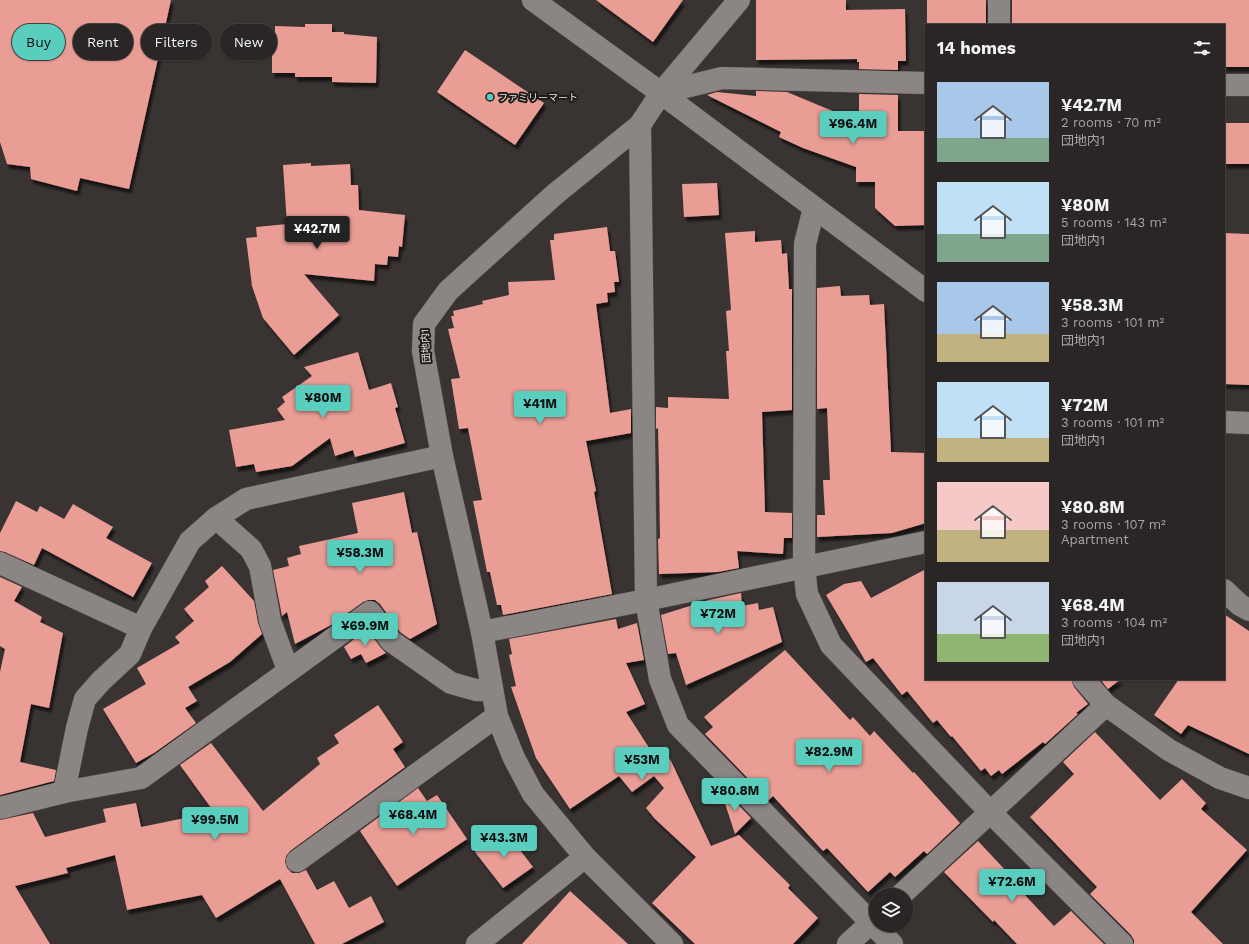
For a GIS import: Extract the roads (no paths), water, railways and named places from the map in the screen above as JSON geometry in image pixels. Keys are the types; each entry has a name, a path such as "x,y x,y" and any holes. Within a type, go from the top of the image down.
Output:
{"street":[{"path":"533,0 661,93 925,290"},
{"name":"団地内1","path":"672,944 585,857 533,794 514,758 497,716 482,632 442,456 423,351 424,324 448,291 554,195 640,125 661,93 739,0"},
{"path":"999,24 1000,0"},
{"path":"661,93 722,78 925,83"},
{"path":"1225,85 1249,85"},
{"path":"640,125 646,600 660,680 678,725 869,917"},
{"path":"814,208 805,244 804,567 807,594 831,645 990,812 1122,944"},
{"path":"1225,422 1249,423"},
{"path":"64,792 76,728 85,699 101,681 130,654 141,628 190,542 216,518 246,499 442,456"},
{"path":"216,518 251,549 260,566 270,621 288,670"},
{"path":"482,632 646,600 925,542"},
{"path":"0,563 141,628"},
{"path":"1225,591 1240,605 1249,610"},
{"path":"0,808 64,792 141,778 370,612 391,640 451,683 476,690 492,690"},
{"path":"1084,680 1106,705 1169,750 1220,778 1249,788"},
{"path":"909,888 1106,705"},
{"path":"297,861 497,716"},
{"path":"477,944 585,857"},
{"path":"848,944 869,925"},
{"path":"882,932 892,944"}],"place":[{"name":"ファミリーマート","path":"490,97"}]}
